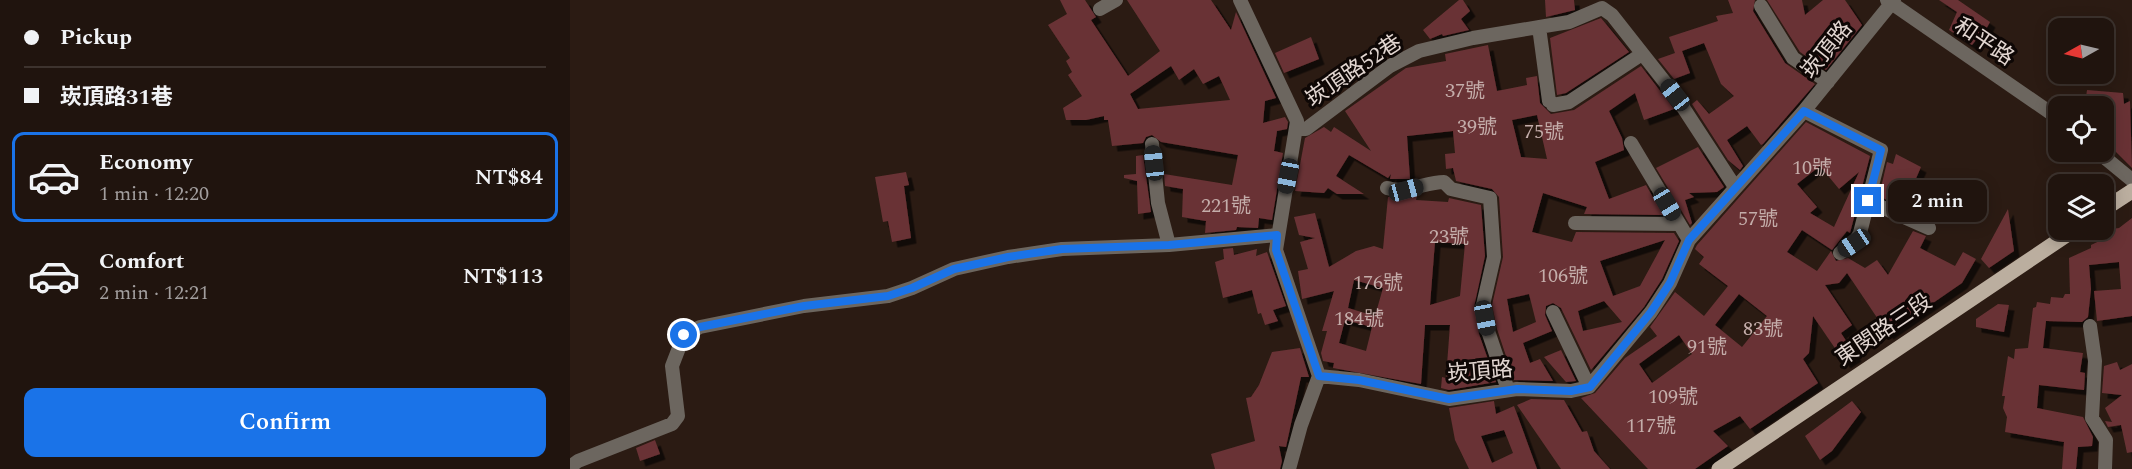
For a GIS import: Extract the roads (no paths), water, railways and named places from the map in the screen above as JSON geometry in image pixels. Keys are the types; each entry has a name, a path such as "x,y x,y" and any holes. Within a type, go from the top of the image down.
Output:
{"main road":[{"path":"2114,203 2132,191"},
{"name":"東閔路三段","path":"1719,469 2059,240"}],"street":[{"path":"1100,9 1116,0"},
{"path":"1240,0 1298,121 1276,250 1319,376 1301,425 1289,469"},
{"name":"崁頂路","path":"1319,376 1359,380 1449,399 1508,390 1571,391 1590,387 1651,312 1670,283 1689,240 1804,111 1891,1"},
{"name":"和平路","path":"1891,1 2048,111"},
{"name":"崁頂路52巷","path":"1297,129 1306,129 1390,66 1419,51 1473,38 1569,22 1598,4 1612,15 1675,95 1735,187"},
{"path":"1761,6 1793,58 1828,82"},
{"path":"1539,27 1551,103 1569,102 1642,54"},
{"path":"1804,111 1881,150 1857,238 1840,253"},
{"path":"1631,143 1689,240"},
{"path":"1152,144 1158,203 1169,245"},
{"path":"2110,162 2132,180"},
{"path":"1388,188 1397,191 1432,182 1444,182 1451,189 1490,198 1494,257 1483,305 1488,331 1508,390"},
{"path":"1868,201 1929,228"},
{"path":"1575,224 1679,224"},
{"path":"570,467 578,461 672,424 678,416 672,366 684,335 700,327 804,306 888,296 954,269 1008,257 1062,249 1169,245 1277,235"},
{"path":"1553,312 1590,387"},
{"path":"2090,326 2096,361 2092,418 2106,440 2105,469"}]}
